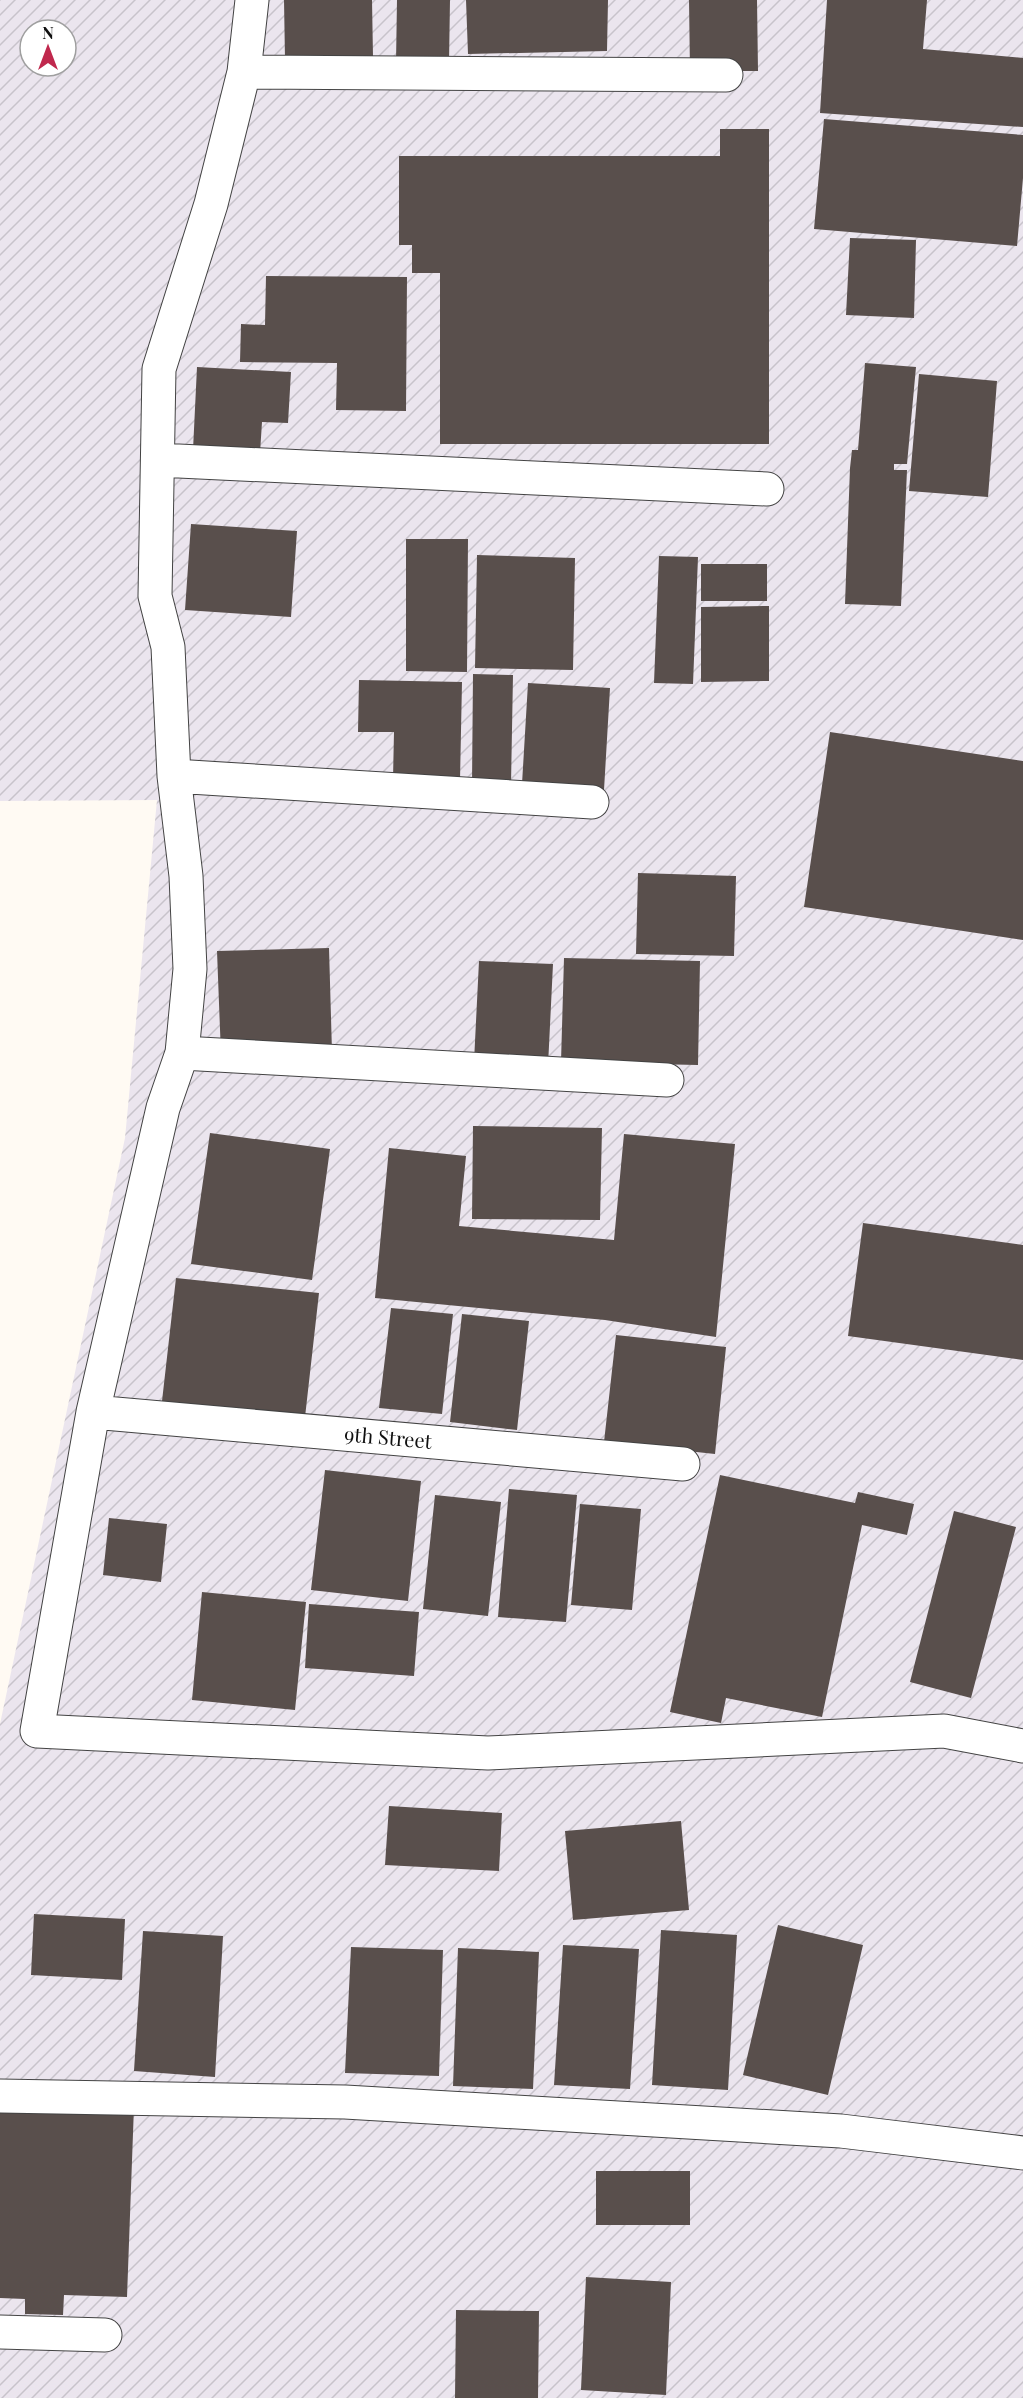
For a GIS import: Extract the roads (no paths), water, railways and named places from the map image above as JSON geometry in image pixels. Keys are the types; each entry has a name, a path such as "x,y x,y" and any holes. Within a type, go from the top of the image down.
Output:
{"street":[{"path":"252,0 244,72 211,204 159,369 155,596 168,647 174,776 186,876 190,969 182,1053 163,1108 93,1412 37,1731 488,1754 944,1731 1023,1746"},
{"path":"244,72 726,75"},
{"path":"158,460 767,489"},
{"path":"174,776 592,802"},
{"path":"182,1053 667,1080"},
{"name":"9th Street","path":"93,1412 683,1464"},
{"path":"0,2096 357,2103 841,2131 1023,2153"},
{"path":"0,2332 105,2335"}]}
